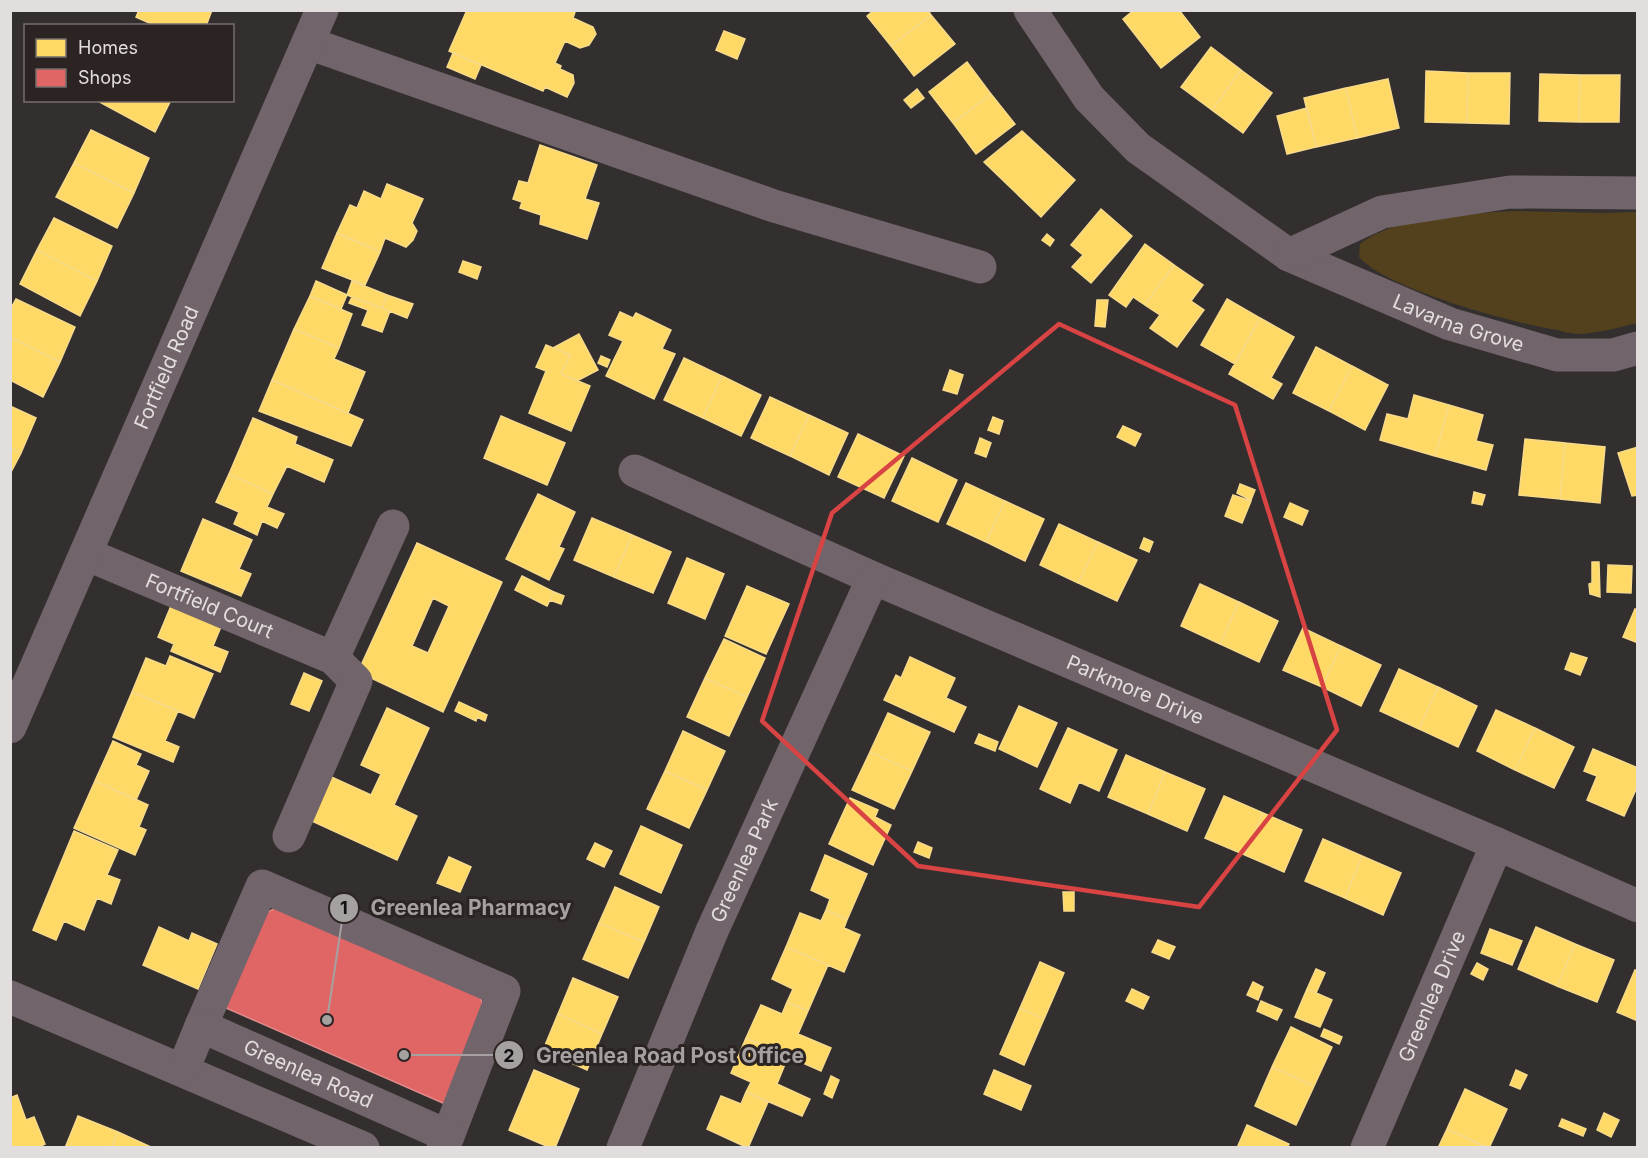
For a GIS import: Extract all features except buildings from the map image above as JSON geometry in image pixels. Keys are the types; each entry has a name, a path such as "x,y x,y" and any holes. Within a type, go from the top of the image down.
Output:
{"street":[{"name":"Fortfield Road","path":"10,726 322,10"},
{"name":"Lavarna Grove","path":"1030,10 1089,98 1138,148 1289,255 1450,324 1557,355 1613,355 1638,348"},
{"path":"308,43 774,206 980,267"},
{"path":"1289,255 1382,212 1510,192 1638,193"},
{"name":"Parkmore Drive","path":"635,471 873,578 1638,906"},
{"path":"333,658 393,526"},
{"name":"Fortfield Court","path":"86,554 333,658 356,681 289,836"},
{"name":"Greenlea Park","path":"623,1148 712,931 873,578"},
{"name":"Greenlea Drive","path":"1367,1148 1497,844"},
{"path":"183,1070 262,886 504,991 445,1142"},
{"path":"10,998 363,1148"},
{"name":"Greenlea Road","path":"201,1026 445,1142"}],"highlighted area":[{"path":"1059,324 1235,405 1337,730 1199,907 918,866 762,721 832,513"}],"shaded area":[{"path":"1511,211 1637,212 1637,323 1600,332 1578,334 1531,325 1420,292 1373,269 1359,257 1360,244 1393,227 1413,221 1453,215"}],"place":[{"name":"Greenlea Pharmacy","path":"327,1020"},
{"name":"Greenlea Road Post Office","path":"404,1055"}]}
